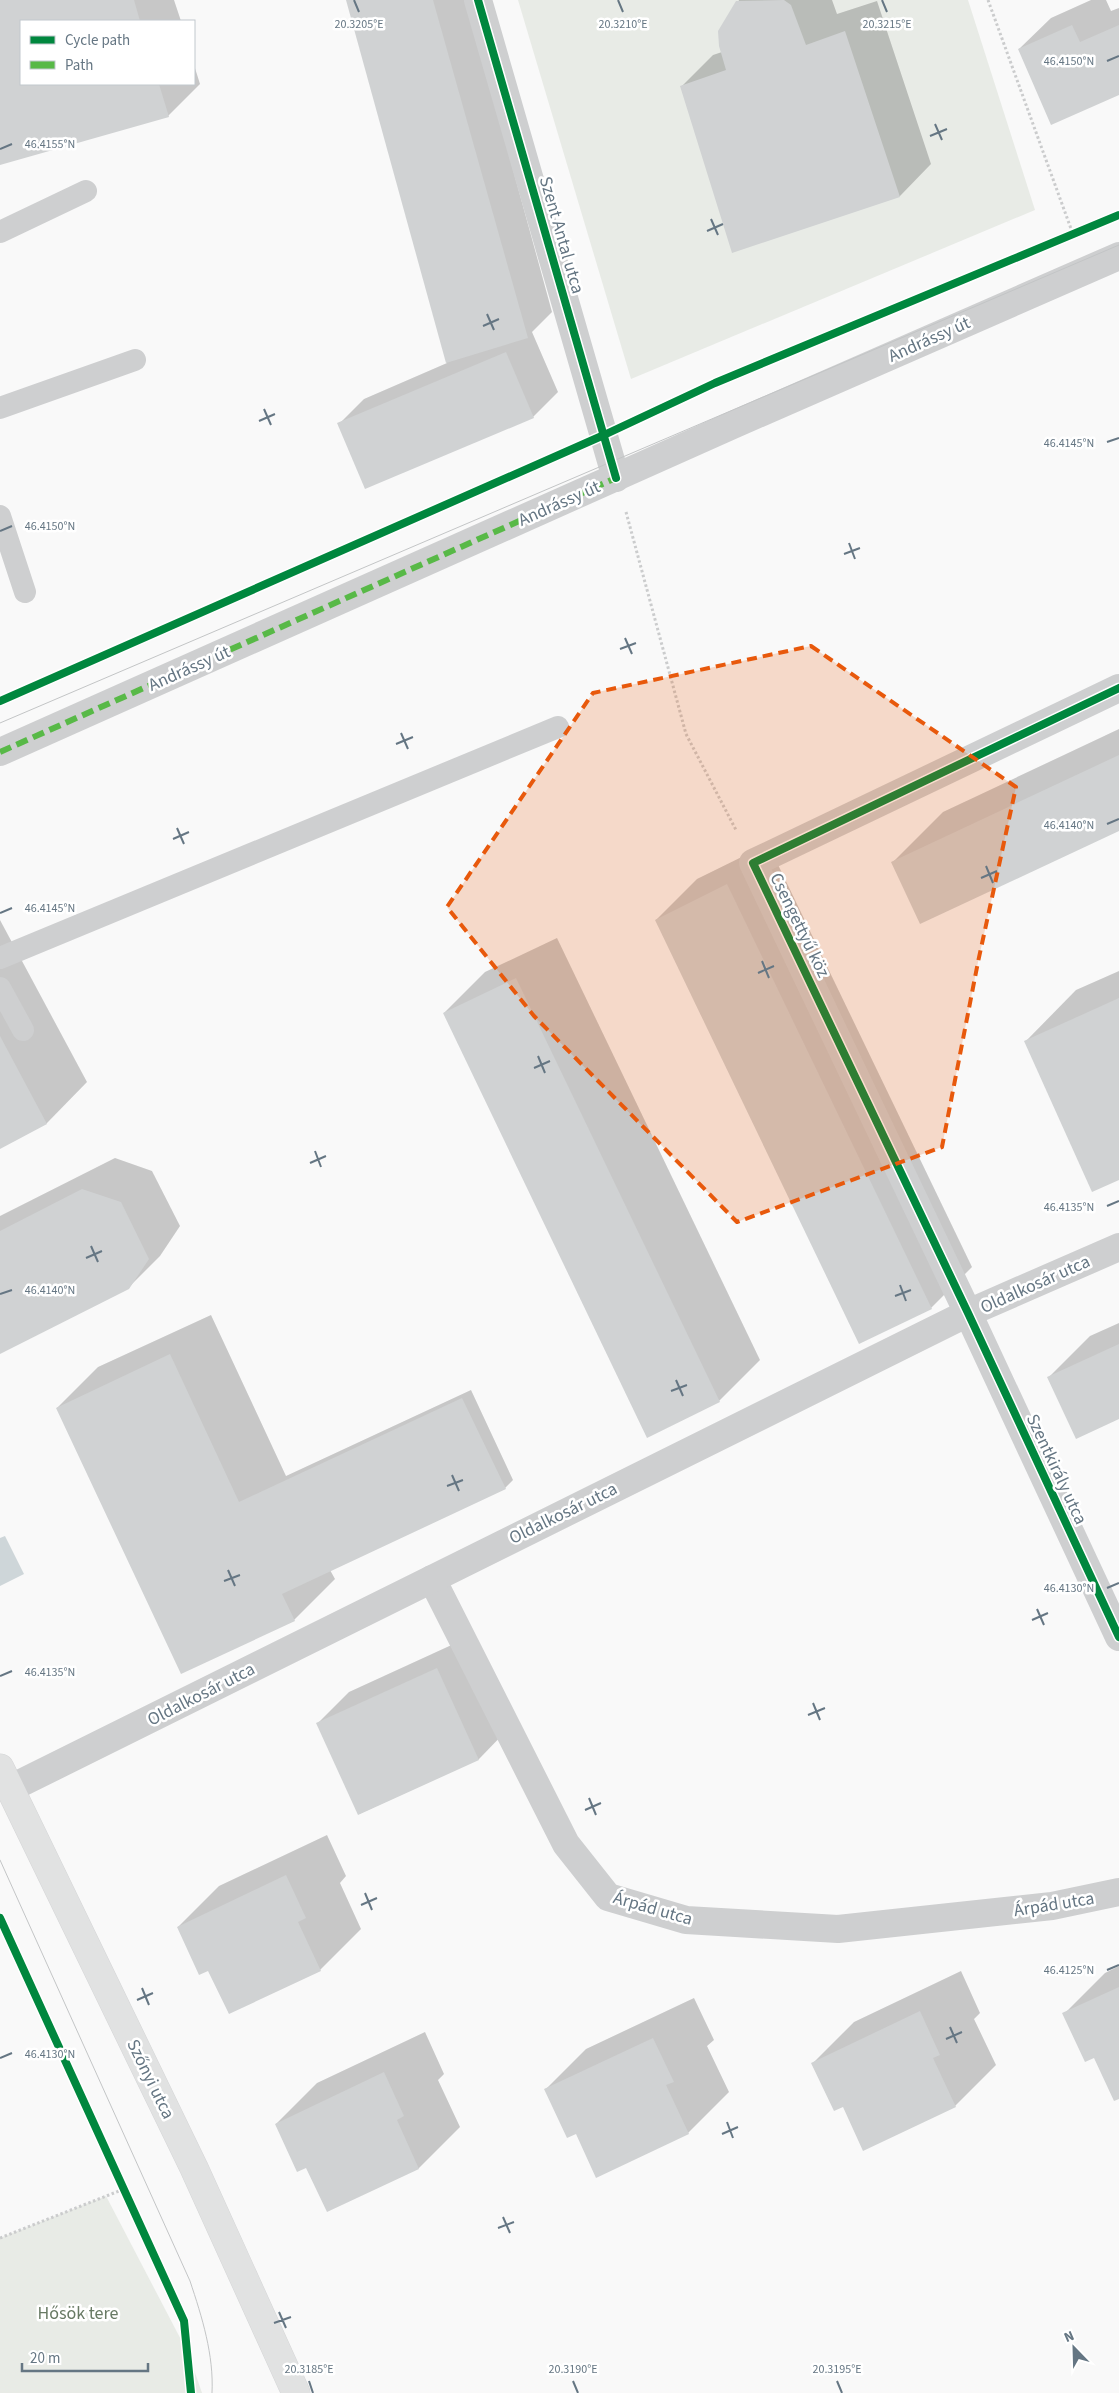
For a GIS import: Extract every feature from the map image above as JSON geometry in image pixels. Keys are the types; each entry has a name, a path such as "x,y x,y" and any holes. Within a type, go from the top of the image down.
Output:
{"street":[{"name":"Szent Antal utca","path":"478,0 616,478"},
{"name":"Andrássy út","path":"0,752 1119,256"},
{"name":"Csengettyű köz","path":"968,1313 753,863 1119,688"},
{"name":"Oldalkosár utca","path":"5,1778 432,1579 968,1313 1119,1247"},
{"name":"Szentkirály utca","path":"968,1313 1119,1637"},
{"name":"Árpád utca","path":"432,1579 566,1844 608,1897 686,1920 838,1929 1052,1906 1119,1892"},
{"name":"Szőnyi utca","path":"5,1778 194,2168 296,2393"}],"lane":[{"path":"0,232 86,191"},
{"path":"0,408 135,360"},
{"path":"0,516 25,592"},
{"path":"0,958 558,727"},
{"path":"0,988 23,1030"}],"path":[{"path":"988,0 1077,233 1085,271"},
{"path":"1064,239 1077,233"},
{"path":"616,478 686,734 753,863"},
{"path":"0,2238 124,2189"}],"highlighted area":[{"path":"811,646 1016,787 978,962 942,1147 737,1222 534,1016 447,907 593,693"}],"green space":[{"path":"518,0 968,0 1035,210 631,379"},
{"name":"Hősök tere","path":"106,2196 189,2355 202,2393 0,2393 0,2238"}],"shaded area":[{"path":"5,1536 24,1574 0,1586 0,1538"}],"building":[{"path":"0,0 134,0 140,20 20,20 20,85 159,85 169,117 0,165"},
{"path":"346,0 433,0 528,338 446,363"},
{"path":"784,0 791,5 806,45 845,31 900,197 732,253 680,86 726,70 719,46 718,31 736,1"},
{"path":"1072,25 1080,42 1119,25 1119,95 1051,125 1018,49"},
{"path":"506,352 534,418 365,489 337,423"},
{"path":"1119,755 1119,831 920,924 891,862"},
{"path":"727,884 932,1309 859,1344 655,920"},
{"path":"516,978 720,1402 647,1438 443,1013"},
{"path":"1119,998 1119,1180 1092,1192 1024,1041"},
{"path":"0,1036 47,1124 0,1149"},
{"path":"82,1189 121,1202 149,1259 129,1289 0,1354 0,1231"},
{"path":"1119,1344 1119,1419 1076,1439 1047,1377"},
{"path":"170,1354 239,1502 462,1398 506,1489 282,1594 295,1621 181,1674 56,1408"},
{"path":"437,1668 479,1760 358,1815 316,1723"},
{"path":"286,1875 306,1918 298,1922 321,1971 229,2014 208,1971 199,1975 177,1927"},
{"path":"1119,1987 1119,2099 1114,2101 1094,2058 1085,2062 1062,2013"},
{"path":"920,2011 940,2055 933,2058 956,2107 863,2151 843,2107 834,2111 811,2063"},
{"path":"653,2038 674,2082 666,2085 689,2134 596,2178 576,2134 567,2138 544,2089"},
{"path":"384,2072 404,2116 397,2120 419,2169 327,2212 306,2168 297,2172 275,2124"}],"tram line":[{"path":"0,723 1119,245"},
{"path":"0,1860 190,2281 203,2322 209,2350 212,2393"}],"marked path":[{"path":"0,752 616,478"}],"cycle path":[{"path":"478,0 616,478"},
{"path":"0,701 604,435 715,383 1119,215"},
{"path":"1119,688 753,863 968,1313 1119,1637"},
{"path":"0,1918 184,2321 191,2393"}]}
